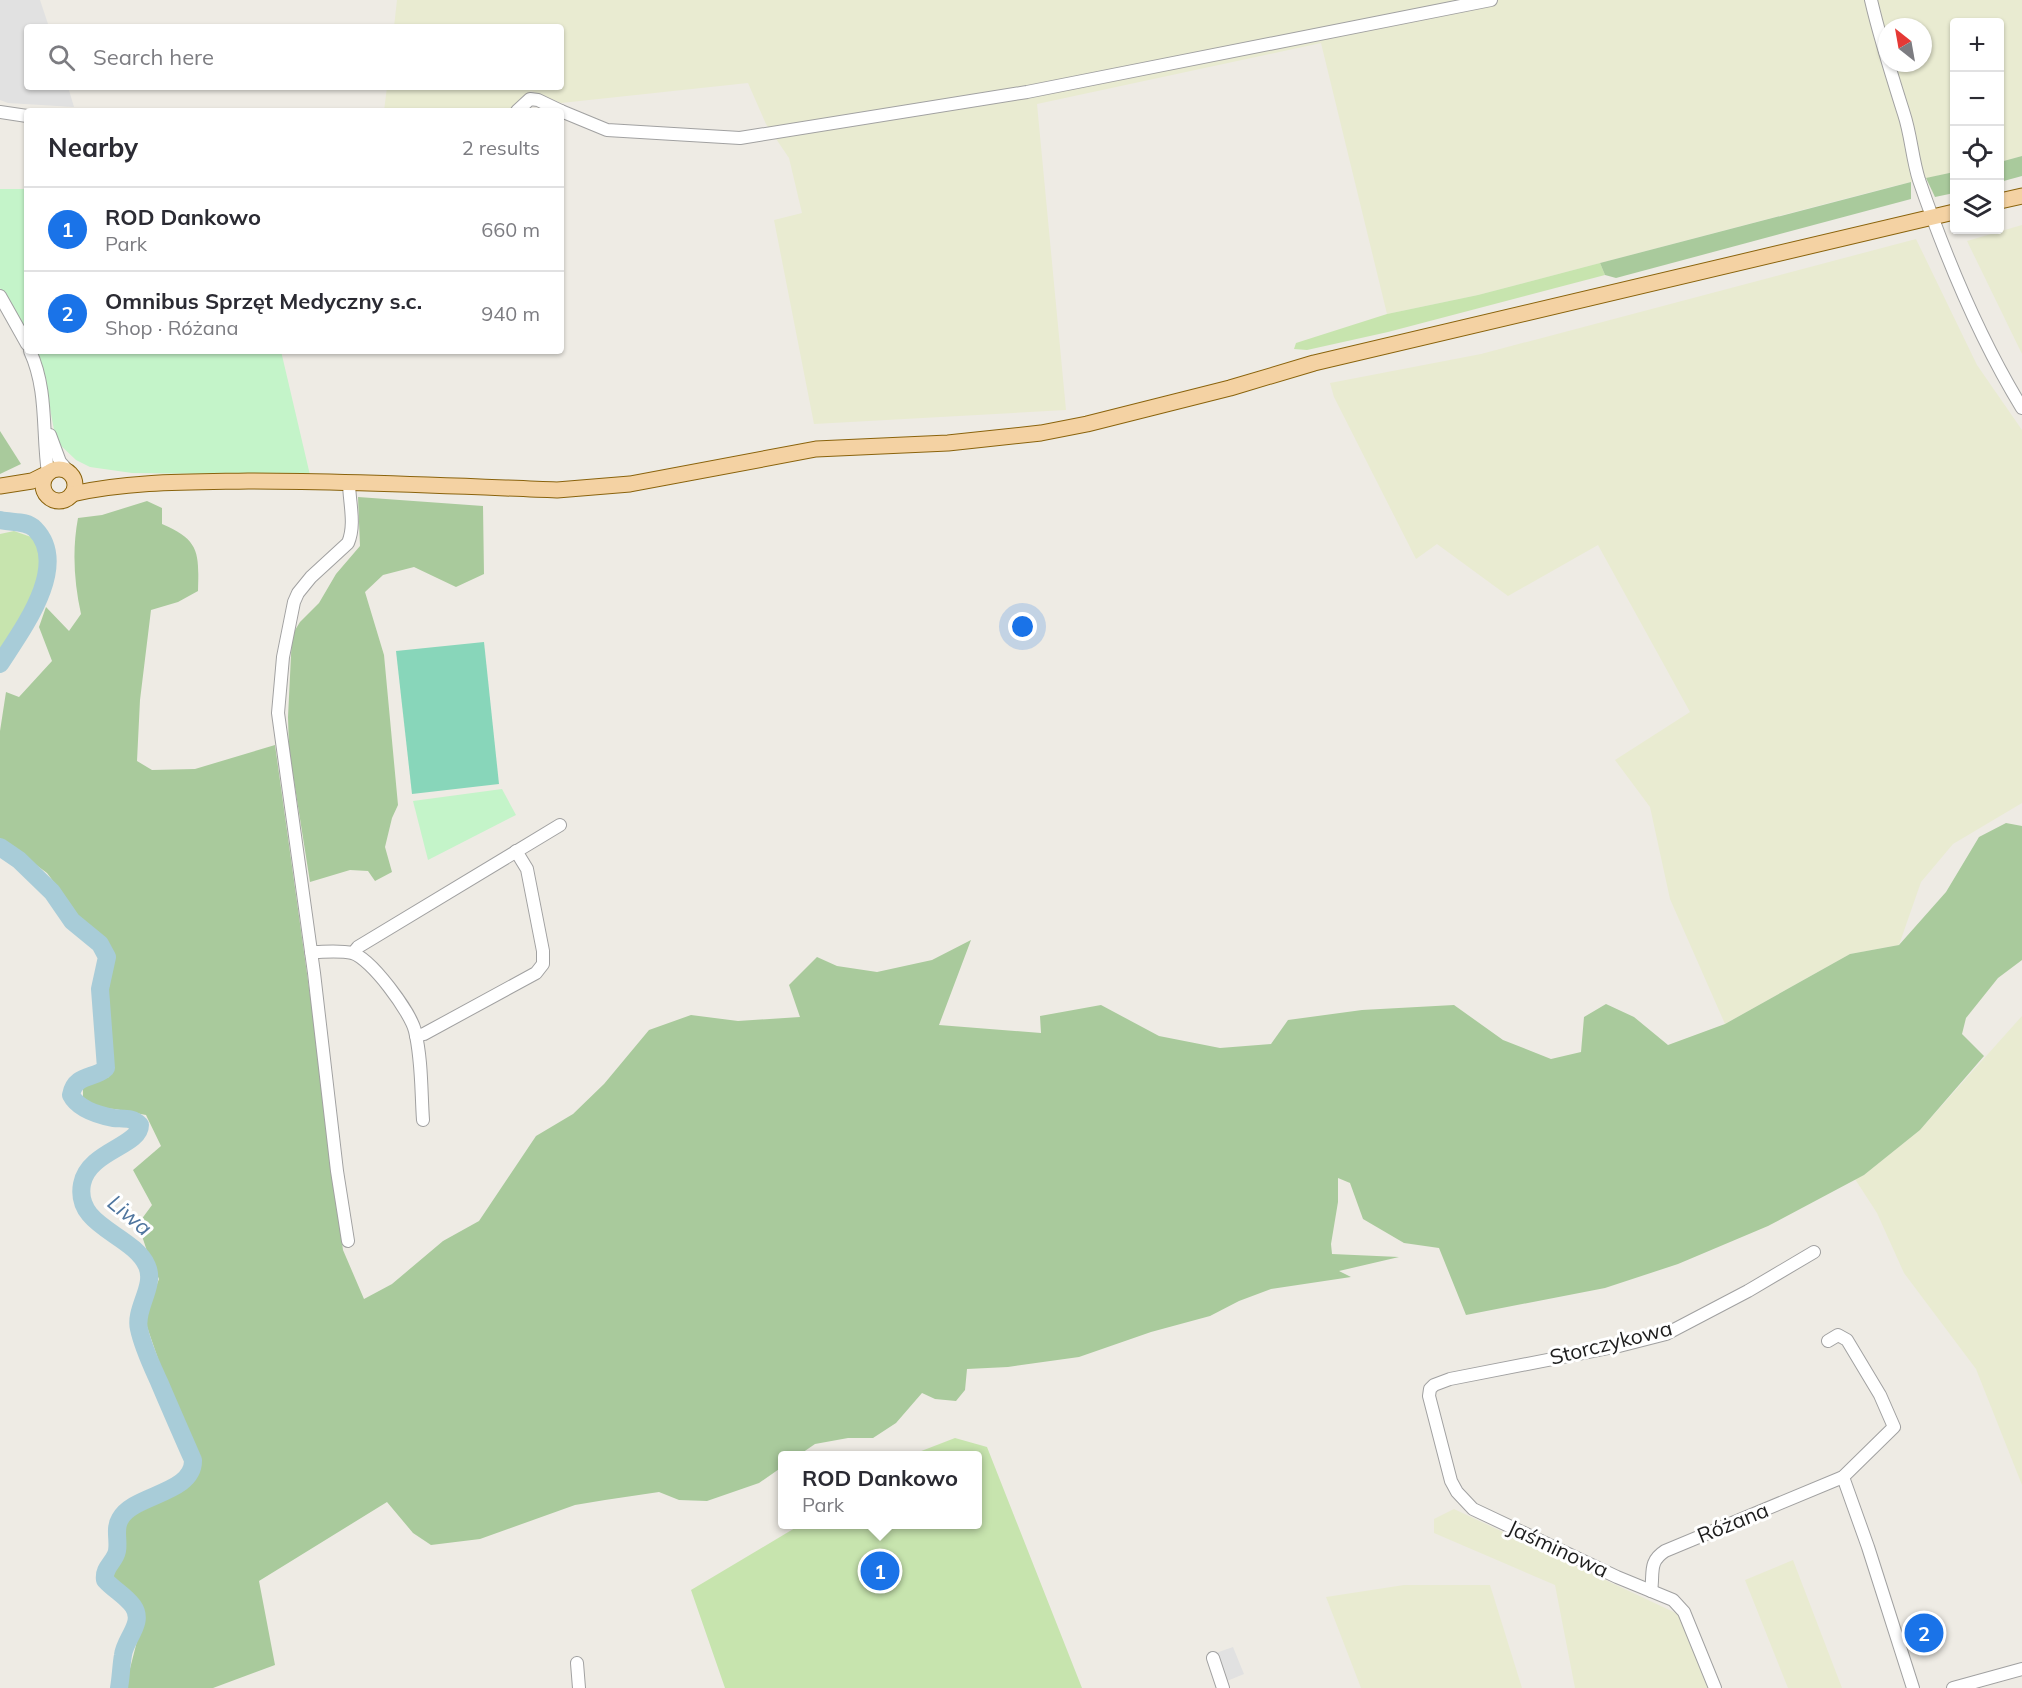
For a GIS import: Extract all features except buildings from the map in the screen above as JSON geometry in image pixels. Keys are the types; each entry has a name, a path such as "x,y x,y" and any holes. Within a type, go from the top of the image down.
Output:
{"main road":[{"path":"2004,200 2022,196"},
{"path":"4,486 32,481 58,469 94,480 142,483 349,482 557,490 590,489 630,484 816,449 948,443 1041,432 1087,424 1344,356 1479,326 1950,213"},
{"path":"69,472 75,485 72,494"},
{"path":"46,494 43,483 48,473"},
{"path":"4,486 46,494 60,501 72,494 94,489 142,483"}],"street":[{"path":"564,112 607,130 740,138 1027,92 1491,0"},
{"path":"1871,0 1890,73 1905,116 1919,179 1979,329 2022,408"},
{"path":"520,108 530,99 555,108"},
{"path":"0,112 24,116"},
{"path":"0,296 24,339"},
{"path":"31,354 38,371 46,422 48,473"},
{"path":"46,422 56,453 69,472"},
{"path":"348,1241 337,1171 311,952 280,735 279,689 286,633 298,593 311,577 348,543 351,536 349,482"},
{"path":"353,953 358,947 560,825"},
{"path":"416,1036 424,1034 536,973 543,964 543,951 527,869 516,851"},
{"path":"311,952 353,953 365,960 384,979 414,1028 423,1119"},
{"name":"Storczykowa","path":"1430,1389 1450,1379 1619,1346 1666,1334 1748,1291 1814,1252"},
{"name":"Różana","path":"1651,1591 1652,1567 1655,1557 1843,1477 1894,1427 1880,1395 1847,1340 1838,1335 1827,1341"},
{"name":"Jaśminowa","path":"1430,1389 1429,1396 1451,1481 1457,1492 1473,1509 1673,1600 1684,1612 1715,1688"},
{"path":"1843,1477 1913,1688"},
{"path":"1213,1658 1223,1688"},
{"path":"577,1663 579,1688"},
{"path":"1953,1688 2022,1669"}],"green space":[{"path":"397,0 2022,0 2022,156 2004,161 2004,18 1950,18 1950,173 1478,295 1387,314 1321,43 1037,104 1066,410 814,424 774,220 802,213 789,158 766,124 748,83 561,103 531,91 512,108 384,108 387,90 564,90 564,24 394,24"},
{"path":"2022,156 2022,176 2004,181 2004,161"},
{"path":"1950,173 1950,194 1935,197 1926,178"},
{"path":"1911,182 1911,199 1616,278 1605,275 1600,263"},
{"path":"0,189 24,189 24,332 0,288"},
{"path":"2022,225 2022,354 1967,241 1991,234 2004,234 2004,230"},
{"path":"1916,239 1977,365 2022,430 2022,803 1953,844 1921,882 1899,945 1850,954 1725,1024 1670,899 1650,807 1615,760 1690,712 1598,545 1508,596 1437,544 1416,559 1334,397 1330,383 1481,354"},
{"path":"1600,263 1605,275 1388,332 1307,350 1294,349 1296,343 1387,314 1478,295"},
{"path":"36,354 282,354 310,475 132,473 90,467 76,460 56,441 42,365"},
{"path":"0,431 21,464 0,474"},
{"path":"358,497 483,506 484,574 456,587 414,567 383,575 365,592 384,655 398,805 392,818 385,847 392,872 375,881 368,871 350,870 310,882 289,749 288,717 292,635 300,622 319,603 336,574 360,546"},
{"path":"147,501 162,508 162,524 184,536 195,549 197,557 198,591 178,602 151,610 140,700 137,761 152,770 195,769 275,745 343,1250 364,1299 392,1284 443,1241 479,1221 536,1136 573,1114 604,1084 649,1030 691,1015 738,1021 800,1017 789,985 817,957 837,966 877,972 932,960 971,940 939,1025 1041,1033 1040,1016 1101,1005 1159,1036 1220,1048 1271,1044 1288,1020 1362,1010 1454,1005 1503,1040 1551,1059 1581,1052 1584,1017 1606,1004 1634,1017 1668,1045 1725,1024 1850,954 1899,945 1946,892 1979,837 2006,823 2022,826 2022,960 1998,978 1966,1018 1962,1034 1984,1056 1920,1130 1864,1175 1768,1226 1678,1264 1605,1288 1466,1315 1439,1248 1404,1243 1363,1219 1350,1183 1338,1178 1338,1202 1331,1244 1332,1254 1399,1257 1339,1271 1351,1277 1271,1289 1239,1301 1210,1316 1151,1332 1079,1357 1008,1367 967,1369 965,1390 956,1401 935,1399 922,1393 896,1423 873,1438 848,1438 815,1444 805,1451 778,1451 778,1470 759,1483 707,1501 679,1500 659,1492 605,1500 575,1505 480,1539 431,1545 413,1533 387,1502 259,1581 275,1665 213,1688 125,1688 144,1614 109,1578 123,1549 122,1526 135,1511 176,1493 196,1473 190,1445 144,1318 159,1279 138,1224 152,1205 133,1170 161,1146 146,1115 99,1108 83,1098 83,1087 109,1077 108,996 112,963 98,934 79,921 69,902 47,873 0,838 0,731 6,692 19,697 52,661 39,627 46,607 69,631 81,614 75,566 78,518 102,515"},
{"path":"14,531 34,538 44,565 36,595 0,655 0,534"},
{"path":"484,642 499,784 412,794 396,651"},
{"path":"502,789 516,815 428,860 413,801"},
{"path":"2022,1016 2022,1485 1976,1369 1904,1273 1877,1213 1855,1179 1864,1175 1920,1130"},
{"path":"955,1438 987,1447 1082,1688 725,1688 691,1590 793,1529 982,1529 982,1451 921,1451"},
{"path":"1454,1509 1680,1615 1708,1688 1575,1688 1555,1585 1434,1533 1434,1519"},
{"path":"1793,1560 1842,1688 1788,1688 1745,1580"},
{"path":"1404,1585 1490,1585 1522,1688 1361,1688 1326,1597"}],"shaded area":[{"path":"0,0 40,0 48,24 24,24 24,90 69,90 74,107 8,103 0,100"},
{"path":"1233,1647 1244,1674 1227,1681 1216,1653"}],"waterway":[{"name":"Liwa","path":"0,520 23,523 35,529 45,544 48,561 39,598 30,617 0,664"},
{"name":"Liwa","path":"0,847 19,860 52,892 72,921 100,944 107,957 100,989 106,1068 77,1083 71,1095 78,1104 89,1111 113,1118 131,1120 140,1125 138,1132 132,1138 103,1156 86,1173 82,1184 82,1199 95,1220 130,1246 147,1266 149,1281 139,1314 139,1329 148,1357 193,1460 191,1471 184,1480 137,1504 127,1511 118,1523 117,1551 107,1568 105,1580 130,1602 137,1618 124,1649 119,1688"}],"place":[{"name":"ROD Dankowo","path":"880,1571"},
{"name":"Omnibus Sprzęt Medyczny s.c.","path":"1924,1633"}]}
